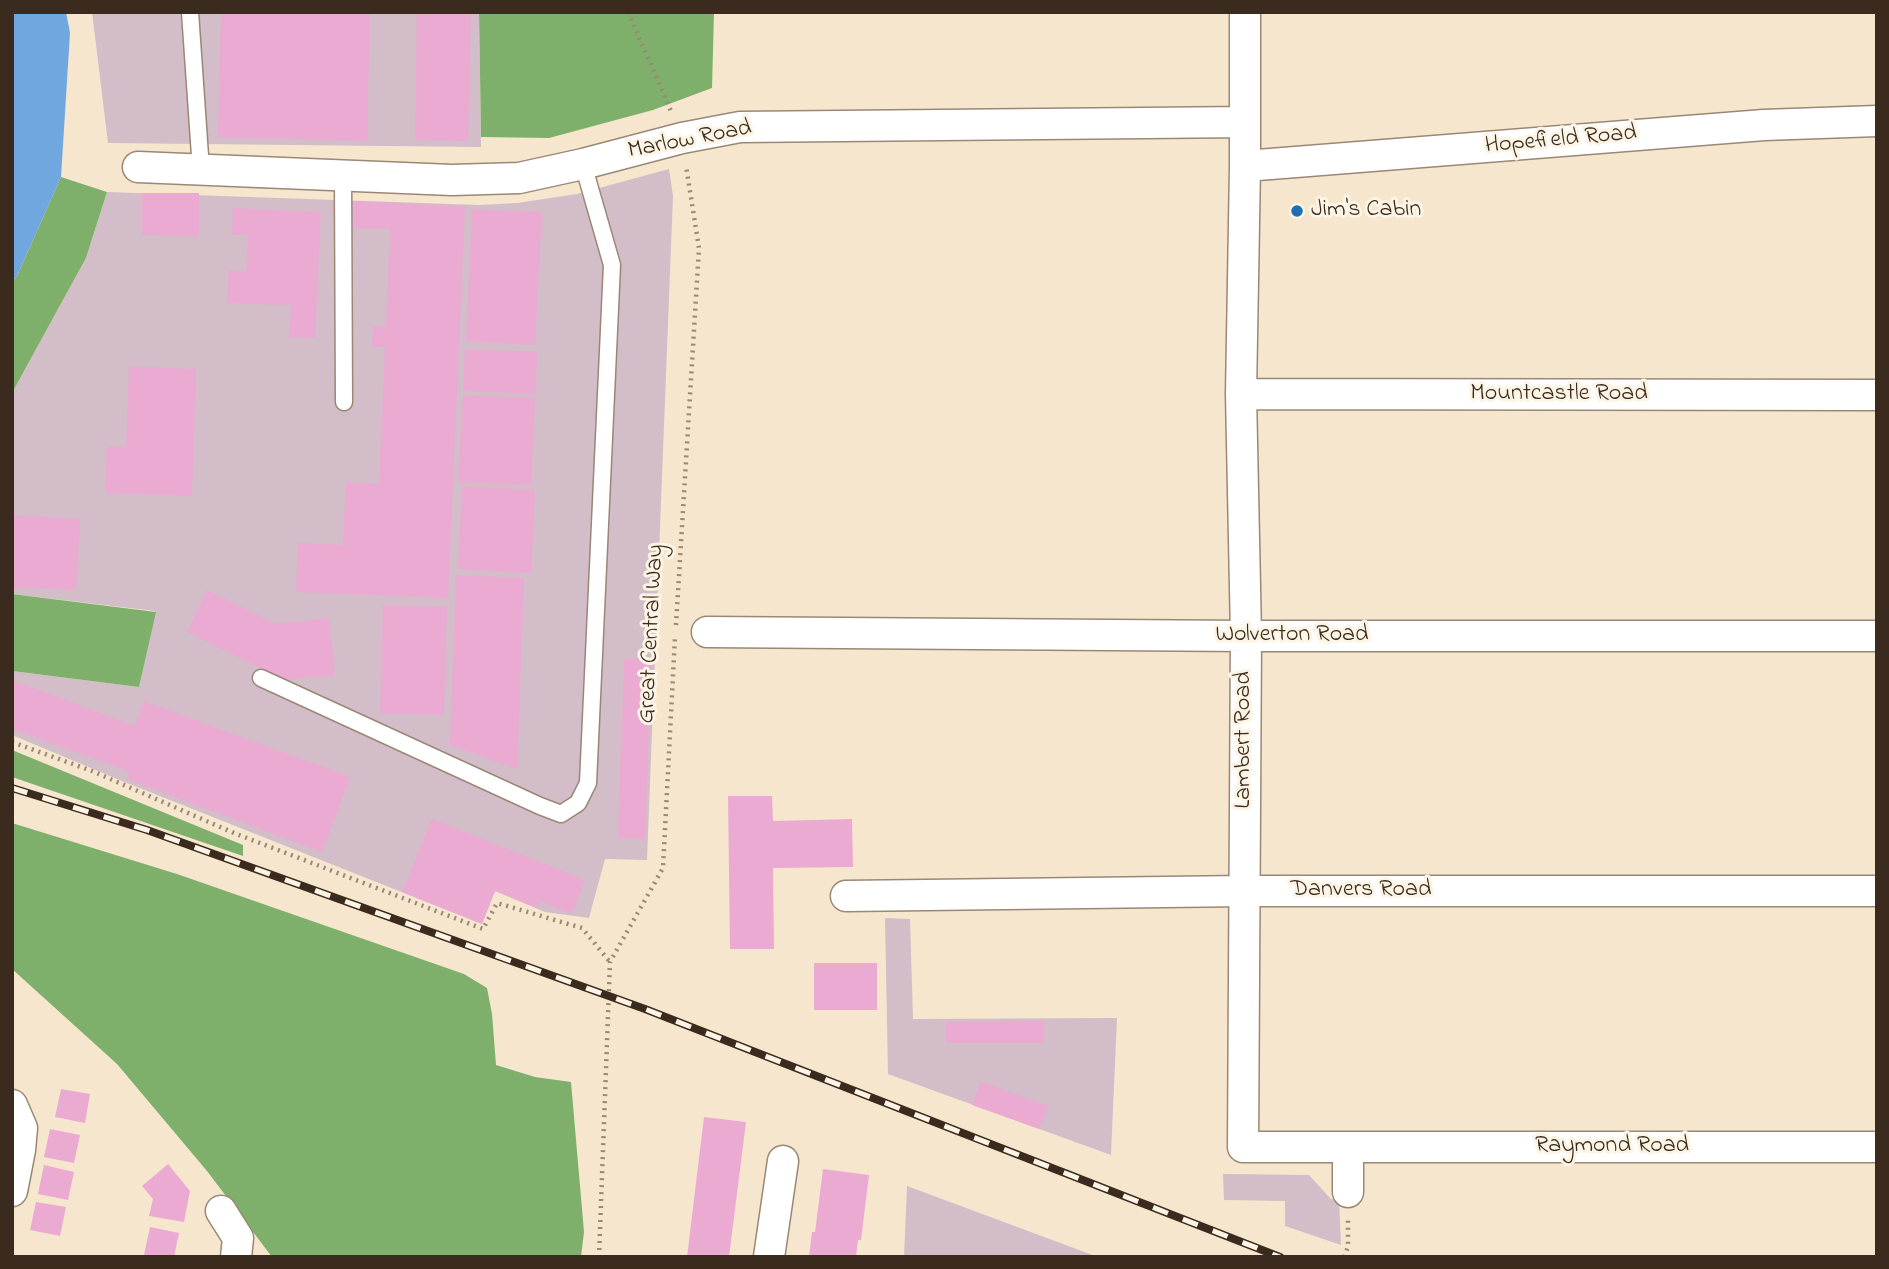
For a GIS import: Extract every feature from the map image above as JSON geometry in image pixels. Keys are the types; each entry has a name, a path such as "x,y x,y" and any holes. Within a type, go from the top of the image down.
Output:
{"street":[{"name":"Lambert Road","path":"1243,1147 1246,636 1241,394 1245,12"},
{"name":"Hopefield Road","path":"1245,166 1764,125 1877,121"},
{"name":"Marlow Road","path":"138,167 452,180 519,177 740,127 1245,122"},
{"name":"Mountcastle Road","path":"1241,394 1877,395"},
{"name":"Wolverton Road","path":"707,632 1246,636 1877,636"},
{"name":"Danvers Road","path":"846,896 1245,891 1877,891"},
{"path":"12,1105 22,1128 12,1191"},
{"name":"Raymond Road","path":"1243,1147 1877,1147"},
{"path":"1348,1147 1348,1192"},
{"path":"769,1257 783,1161"},
{"path":"221,1211 239,1238 236,1257"}],"lane":[{"path":"190,12 201,170"},
{"path":"261,678 540,806 561,814 578,803 589,783 612,265 583,164"},
{"path":"343,176 344,402"}],"path":[{"name":"Great Central Way","path":"599,1257 610,962 663,868 699,248 682,138 628,12"},
{"path":"12,742 92,771 234,833 483,929 497,903 582,928 610,962"}],"shaded area":[{"path":"92,12 479,12 481,147 108,143"},
{"path":"669,169 673,196 647,860 605,859 589,918 545,912 495,891 482,924 12,735 12,671 139,687 155,611 12,594 12,393 86,258 107,192 479,205 517,203 577,194"},
{"path":"885,918 910,919 913,1019 1117,1018 1111,1155 888,1074"},
{"path":"1223,1174 1309,1175 1331,1199 1339,1200 1341,1245 1285,1226 1285,1201 1224,1200"},
{"path":"907,1186 1098,1257 904,1257"}],"green space":[{"path":"479,12 714,12 712,88 653,110 549,138 481,137"},
{"path":"61,177 107,192 86,258 12,393 12,281 17,276"},
{"path":"12,594 156,612 139,687 12,671"},
{"path":"12,750 243,845 243,856 12,777"},
{"path":"12,823 177,874 464,974 487,988 496,1065 535,1077 571,1082 584,1232 581,1257 272,1257 207,1171 117,1064 12,969"}],"water":[{"path":"12,12 66,12 70,33 61,177 17,276 12,281"}],"building":[{"path":"221,12 370,12 367,141 218,137"},
{"path":"417,12 471,12 468,141 415,140"},
{"path":"142,193 199,193 199,236 142,235"},
{"path":"351,201 465,206 448,598 296,592 298,543 343,545 346,482 379,484 385,347 372,347 373,326 386,327 390,229 350,228"},
{"path":"233,208 321,212 315,338 289,337 291,305 227,303 229,270 246,271 248,235 232,235"},
{"path":"472,209 542,212 535,345 466,341"},
{"path":"465,349 537,352 536,394 463,391"},
{"path":"129,367 196,369 192,496 105,493 107,446 126,447"},
{"path":"463,395 535,398 531,485 458,482"},
{"path":"462,486 535,490 531,573 458,569"},
{"path":"12,515 80,519 76,590 12,587"},
{"path":"456,575 524,578 517,769 450,745"},
{"path":"207,590 276,624 329,618 335,675 285,680 187,632"},
{"path":"383,605 447,607 444,715 380,713"},
{"path":"624,659 651,660 645,839 618,838"},
{"path":"12,680 135,726 144,701 350,777 322,852 127,779 130,772 12,729"},
{"path":"728,796 772,796 773,821 852,819 853,867 773,868 774,949 730,949"},
{"path":"432,819 585,880 572,914 540,901 537,908 495,891 482,924 402,892"},
{"path":"814,963 877,963 877,1010 814,1010"},
{"path":"1043,1021 1043,1043 946,1043 946,1022"},
{"path":"981,1082 1048,1106 1039,1129 972,1105"},
{"path":"61,1089 90,1094 85,1123 55,1117"},
{"path":"704,1117 746,1122 729,1257 687,1257"},
{"path":"50,1129 80,1135 74,1163 44,1157"},
{"path":"168,1164 190,1191 184,1222 149,1216 153,1199 142,1186"},
{"path":"44,1165 74,1172 68,1200 38,1194"},
{"path":"823,1169 869,1175 861,1240 858,1240 856,1257 809,1257"},
{"path":"36,1202 66,1207 60,1236 30,1230"},
{"path":"150,1227 179,1233 174,1257 144,1255"}],"railway":[{"path":"12,788 147,830 645,1009 1280,1257"}],"place":[{"name":"Jim's Cabin","path":"1297,211"}]}
